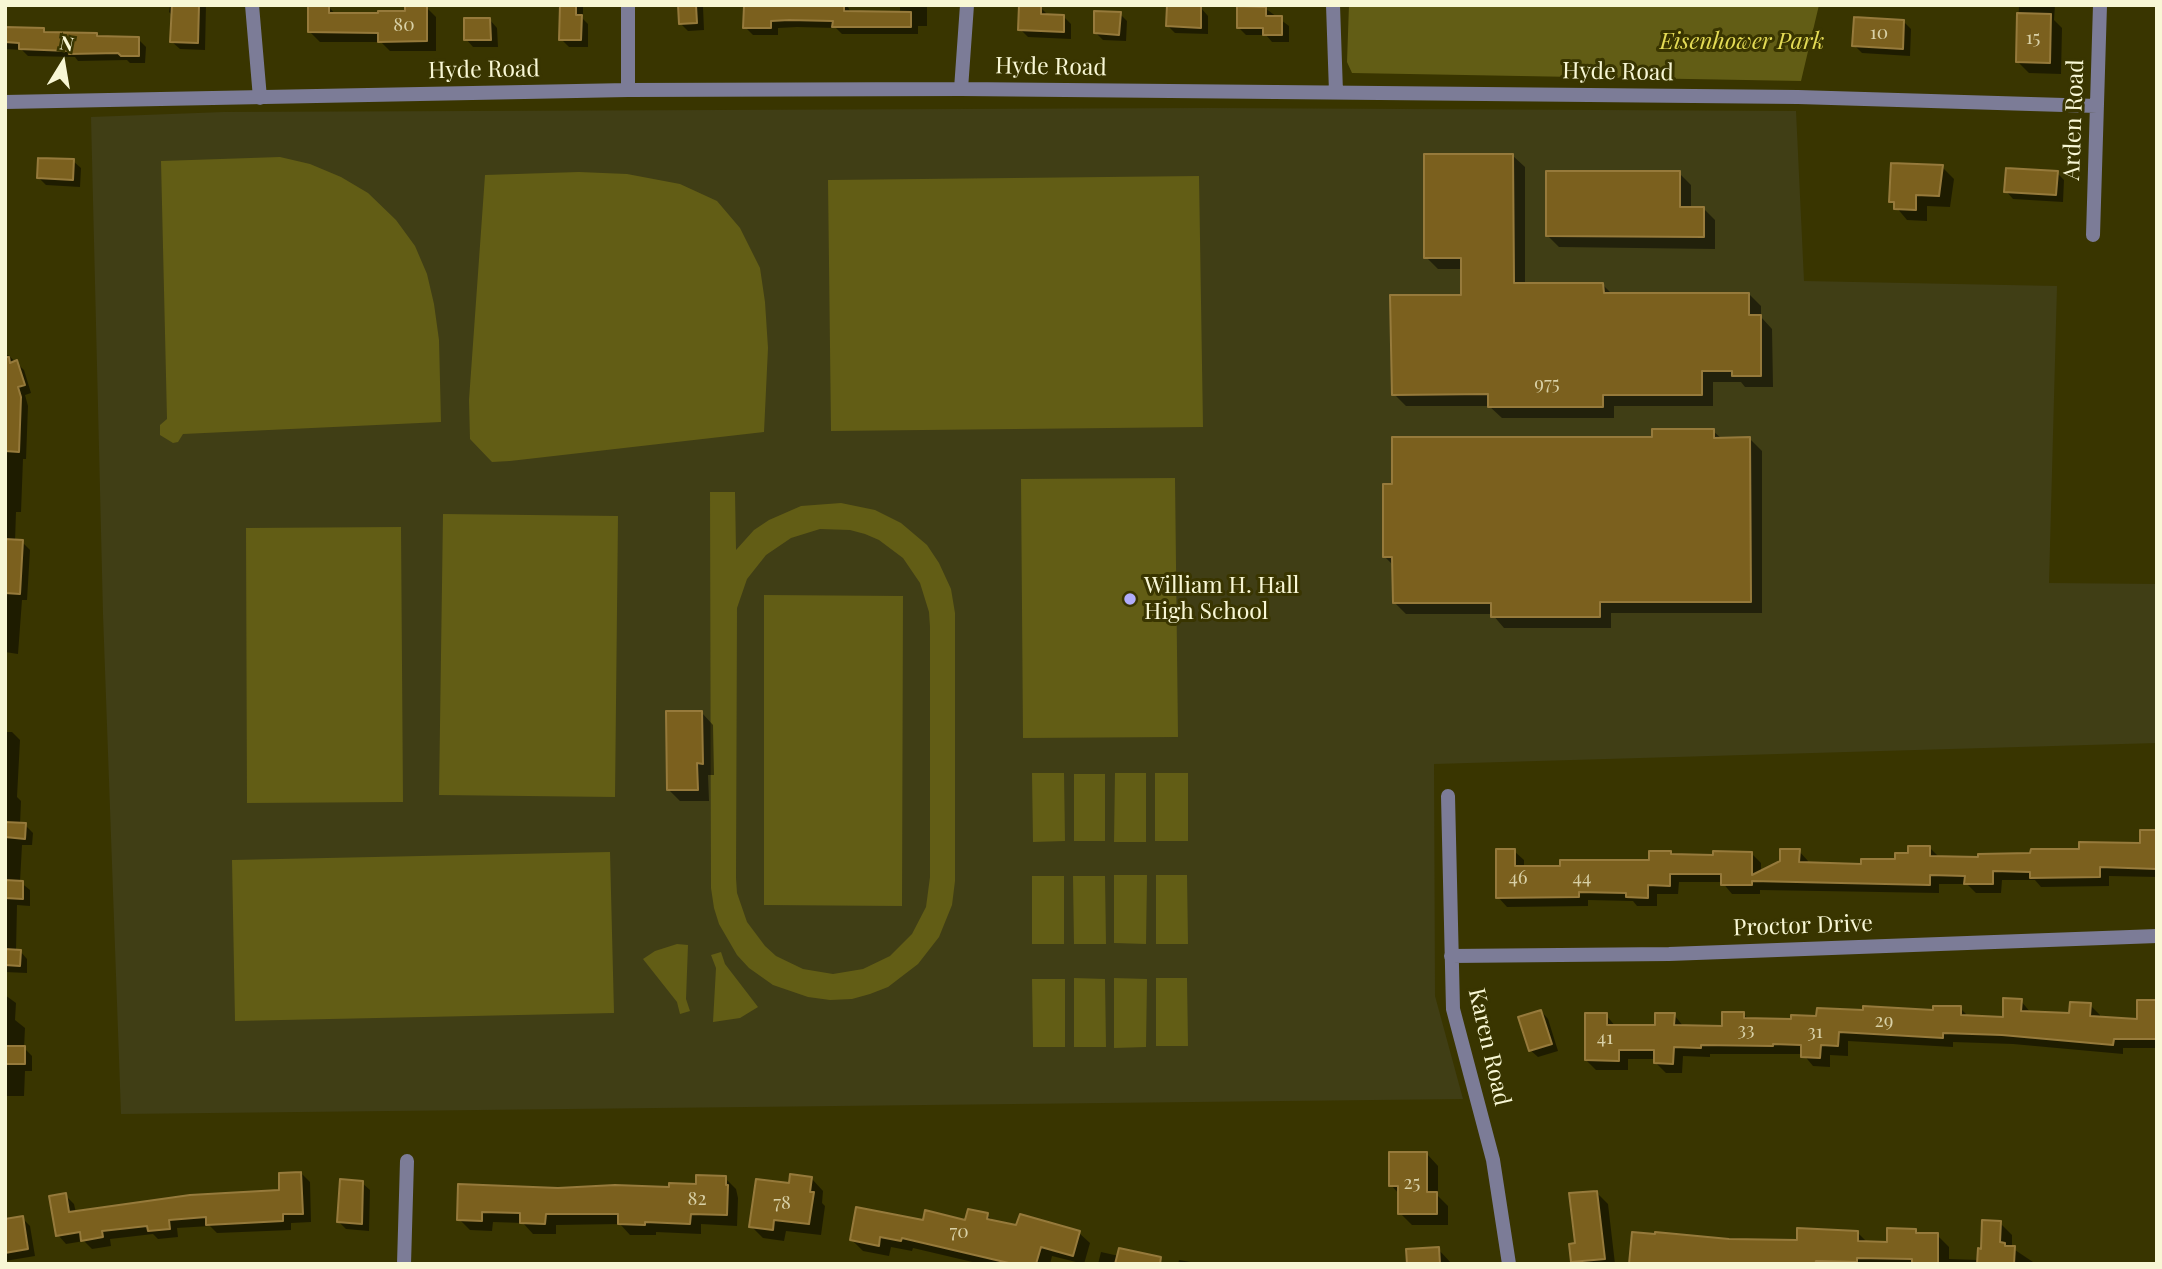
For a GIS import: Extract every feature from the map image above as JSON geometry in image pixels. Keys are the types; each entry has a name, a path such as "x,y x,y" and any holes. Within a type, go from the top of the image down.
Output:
{"street":[{"path":"253,5 260,98"},
{"path":"628,5 628,90"},
{"path":"961,89 967,5"},
{"path":"1333,5 1336,92"},
{"name":"Arden Road","path":"2093,235 2099,5"},
{"name":"Hyde Road","path":"5,102 628,90 961,89 1798,97 2097,106"},
{"name":"Karen Road","path":"1448,796 1451,989 1456,1027 1493,1160 1509,1264"},
{"name":"Proctor Drive","path":"1451,956 1669,954 2157,936"},
{"path":"404,1264 407,1161"}],"shaded area":[{"name":"William H. Hall High School","path":"1208,108 1796,111 1804,281 2057,286 2049,583 2157,584 2157,743 1434,764 1435,996 1463,1099 121,1114 103,614 91,117 224,112"}],"green space":[{"name":"Eisenhower Park","path":"1349,5 1819,5 1801,81 1352,73 1347,62"},
{"path":"280,157 310,164 341,177 368,193 396,220 415,246 427,274 434,304 439,340 441,422 183,434 178,442 173,443 160,435 160,425 167,419 161,161"},
{"path":"579,172 627,174 680,184 717,201 740,228 760,268 765,302 768,348 764,432 492,462 470,439 469,400 485,175"},
{"path":"1199,176 1203,427 831,431 828,180"},
{"path":"1175,478 1178,737 1023,738 1021,479"},
{"path":"710,492 735,492 736,550 754,530 801,506 841,503 875,510 901,523 927,545 951,589 955,613 955,881 952,905 939,937 918,964 888,987 852,999 808,997 773,985 749,968 737,955 719,924 711,888","holes":["820,529 850,530 879,540 903,558 920,583 929,612 930,877 926,907 912,934 890,956 863,969 833,974 803,969 776,956 747,922 737,893 737,608 747,579 766,555 791,538"]},
{"path":"443,514 618,516 615,797 439,795"},
{"path":"401,527 403,802 247,803 246,528"},
{"path":"764,595 903,596 902,906 764,905"},
{"path":"1032,773 1064,773 1065,841 1033,842"},
{"path":"1115,773 1146,773 1146,842 1114,842"},
{"path":"1155,773 1188,773 1188,841 1155,841"},
{"path":"1074,774 1105,774 1105,841 1074,841"},
{"path":"610,852 614,1013 235,1021 232,860"},
{"path":"1114,875 1147,875 1146,944 1114,943"},
{"path":"1156,875 1187,875 1188,944 1156,944"},
{"path":"1032,876 1064,876 1064,944 1032,944"},
{"path":"1073,876 1105,876 1106,944 1074,944"},
{"path":"677,944 688,945 686,999 690,1011 680,1014 677,1002 643,959 655,951"},
{"path":"721,952 725,964 758,1007 740,1018 713,1022 716,968 711,955"},
{"path":"1074,978 1105,979 1106,1047 1074,1047"},
{"path":"1114,978 1147,979 1146,1047 1114,1048"},
{"path":"1156,978 1187,978 1188,1046 1156,1046"},
{"path":"1032,979 1065,979 1065,1047 1033,1047"}],"building":[{"path":"172,5 199,5 198,43 170,42"},
{"path":"560,5 576,5 576,15 582,15 581,40 559,40"},
{"path":"678,5 696,5 697,23 679,24"},
{"path":"844,5 844,11 911,12 911,27 832,27 833,21 789,20 771,21 771,28 743,28 744,6"},
{"path":"1019,5 1041,6 1041,14 1064,15 1064,32 1018,30"},
{"path":"1167,5 1201,6 1201,28 1166,26"},
{"path":"308,6 329,6 329,13 378,13 405,11 405,6 427,6 427,41 378,42 378,33 308,32"},
{"path":"1237,6 1266,7 1266,16 1282,16 1282,35 1263,35 1263,28 1237,28"},
{"path":"1094,11 1121,12 1119,35 1094,33"},
{"path":"2017,13 2051,14 2050,63 2016,62"},
{"path":"1854,17 1904,20 1903,49 1852,46"},
{"path":"464,18 490,18 491,40 464,40"},
{"path":"5,27 44,28 44,32 97,33 97,36 139,37 139,56 19,49 19,43 5,42"},
{"path":"1424,154 1513,154 1514,283 1603,283 1604,293 1749,293 1749,315 1761,315 1761,376 1732,376 1732,371 1702,371 1702,395 1603,395 1603,407 1488,407 1488,394 1392,395 1390,295 1461,295 1461,258 1424,258"},
{"path":"38,158 74,159 73,180 37,178"},
{"path":"1891,163 1943,165 1939,196 1916,195 1916,210 1894,209 1894,202 1889,202"},
{"path":"2006,168 2058,171 2056,195 2004,192"},
{"path":"1546,171 1680,171 1680,207 1704,207 1704,237 1546,236"},
{"path":"5,357 9,357 10,363 17,360 25,385 18,387 21,397 19,452 5,451"},
{"path":"1652,429 1714,429 1714,438 1750,437 1751,602 1600,602 1600,617 1491,617 1491,603 1393,603 1392,557 1383,557 1383,484 1392,484 1392,437 1652,437"},
{"path":"5,539 23,540 20,594 5,593"},
{"path":"666,711 702,711 703,764 697,763 698,790 667,790"},
{"path":"5,822 26,823 25,839 5,837"},
{"path":"2140,830 2157,830 2157,869 2100,867 2100,877 2030,878 2030,872 1993,871 1993,884 1964,884 1965,876 1930,875 1930,885 1752,881 1752,885 1721,885 1721,874 1670,874 1670,886 1648,885 1648,898 1626,897 1626,893 1579,892 1579,897 1496,898 1496,849 1515,849 1515,866 1560,866 1560,860 1649,860 1649,851 1713,855 1713,851 1752,852 1752,875 1780,861 1780,849 1800,849 1799,862 1861,864 1861,859 1895,859 1895,853 1908,853 1908,846 1930,846 1930,856 1978,857 1978,854 2030,853 2031,849 2079,849 2079,842 2140,843"},
{"path":"5,880 23,881 23,899 5,898"},
{"path":"5,949 21,950 20,966 5,965"},
{"path":"2003,998 2022,999 2021,1011 2069,1013 2070,1002 2091,1003 2090,1016 2137,1019 2137,1000 2157,1000 2157,1039 2114,1039 2113,1045 2002,1035 1943,1033 1943,1038 1839,1032 1838,1046 1821,1045 1820,1058 1801,1057 1801,1045 1773,1044 1674,1047 1673,1064 1654,1063 1654,1050 1619,1050 1619,1061 1585,1060 1585,1013 1607,1013 1607,1025 1655,1025 1655,1013 1675,1013 1674,1025 1722,1026 1722,1012 1744,1012 1744,1018 1791,1019 1791,1015 1816,1016 1817,1008 1863,1010 1863,1006 1933,1010 1933,1006 1961,1006 1961,1015 2003,1017"},
{"path":"1541,1010 1552,1044 1529,1051 1518,1017"},
{"path":"5,1046 25,1046 25,1064 5,1064"},
{"path":"1389,1152 1427,1152 1427,1192 1437,1192 1437,1214 1398,1214 1398,1186 1389,1186"},
{"path":"301,1172 303,1214 283,1214 283,1221 206,1225 206,1217 169,1220 170,1229 148,1231 147,1226 102,1231 103,1237 81,1241 80,1232 56,1236 49,1196 66,1193 69,1212 190,1195 279,1190 279,1173"},
{"path":"790,1174 812,1177 810,1192 814,1192 809,1224 774,1220 773,1230 749,1227 756,1179 789,1183"},
{"path":"696,1175 726,1176 727,1215 691,1214 690,1224 645,1222 645,1225 618,1224 618,1214 546,1214 545,1224 520,1223 520,1213 482,1212 482,1221 457,1220 458,1184 558,1188 615,1185 669,1187 669,1183 696,1184"},
{"path":"340,1179 363,1181 362,1224 337,1222"},
{"path":"1597,1191 1605,1259 1571,1262 1569,1244 1575,1243 1569,1193"},
{"path":"856,1207 923,1220 925,1210 965,1220 968,1209 988,1213 987,1219 1016,1225 1020,1214 1080,1231 1073,1256 1041,1247 1036,1264 1013,1264 902,1238 901,1241 880,1237 879,1246 850,1240"},
{"path":"23,1216 28,1249 5,1253 5,1219"},
{"path":"1982,1220 2001,1221 2000,1242 2005,1243 2005,1246 2015,1246 2014,1264 1977,1264 1978,1248 1981,1249"},
{"path":"1797,1228 1858,1231 1858,1241 1887,1242 1887,1228 1916,1229 1916,1233 1938,1233 1938,1264 1912,1264 1912,1259 1857,1258 1857,1262 1816,1261 1815,1264 1629,1264 1632,1232 1729,1239 1797,1240"},
{"path":"1439,1247 1440,1264 1407,1264 1406,1249"},
{"path":"1119,1248 1161,1257 1160,1264 1115,1264"}],"place":[{"name":"William H. Hall High School","path":"1130,599"}]}
